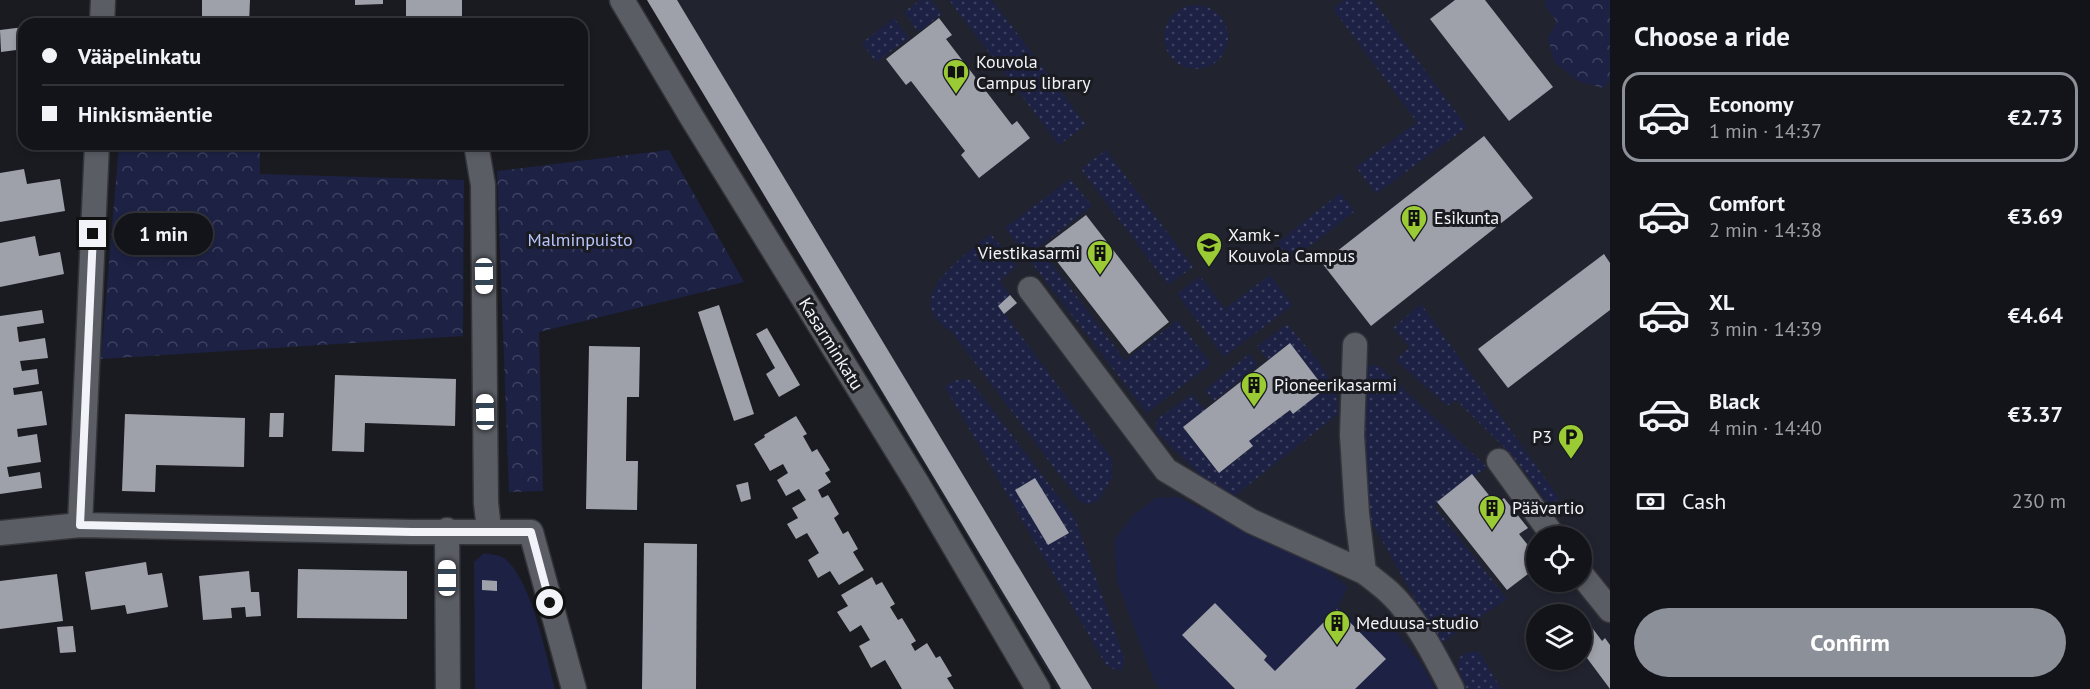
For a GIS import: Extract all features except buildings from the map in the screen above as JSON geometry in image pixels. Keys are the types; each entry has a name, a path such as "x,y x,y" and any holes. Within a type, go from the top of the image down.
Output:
{"street":[{"path":"102,18 103,0"},
{"name":"Kasarminkatu","path":"622,0 917,483 1038,689"},
{"path":"80,525 97,150"},
{"path":"477,150 483,185 486,503 489,530"},
{"path":"1030,289 1166,470 1251,521 1364,572 1390,593 1413,622 1452,689"},
{"path":"1355,345 1352,435 1357,514 1364,572"},
{"path":"1498,461 1546,526"},
{"path":"0,533 80,525 531,532 574,689"},
{"path":"447,530 448,689"},
{"path":"1592,588 1610,610"}],"shaded area":[{"name":"Xamk - Kouvola Campus","path":"647,0 1610,0 1610,689 1058,689"}],"green space":[{"path":"920,0 931,0 942,14 918,32 904,12"},
{"path":"949,0 992,0 1086,125 1059,145"},
{"path":"1344,0 1373,0 1467,127 1376,194 1356,167 1417,122 1333,9"},
{"path":"1546,0 1610,0 1610,81 1603,88 1578,81 1554,62 1548,38 1557,22 1545,6"},
{"path":"1196,5 1214,11 1222,19 1228,37 1222,55 1214,63 1196,69 1178,63 1170,55 1164,37 1170,19 1178,11"},
{"path":"894,18 909,38 876,62 862,43"},
{"path":"118,150 260,150 260,174 464,180 463,336 101,359"},
{"name":"Malminpuisto","path":"669,150 744,282 539,332 543,491 509,492 497,171"},
{"path":"1106,150 1193,267 1168,285 1081,169"},
{"path":"1070,179 1092,206 1039,247 1125,360 1178,320 1211,364 1147,413 1005,228"},
{"path":"1340,193 1355,211 1291,261 1277,243"},
{"path":"991,234 1017,266 1000,281 1010,295 999,306 1112,459 1112,478 1098,501 1089,504 1080,502 951,331 936,319 931,305 933,292 941,279 952,266"},
{"path":"1270,275 1293,305 1224,357 1177,294 1200,276 1225,309"},
{"path":"1421,304 1559,498 1550,506 1512,455 1456,400 1447,406 1396,360 1410,347 1393,328"},
{"path":"1287,324 1313,354 1328,377 1334,389 1338,414 1233,497 1206,480 1156,432 1156,420 1192,394 1205,410 1183,427 1219,473 1253,447 1249,441 1290,410 1293,413 1325,389 1290,343 1268,360 1257,346"},
{"path":"1249,354 1258,365 1214,401 1205,390"},
{"path":"1371,365 1379,366 1487,467 1434,506 1507,599 1440,644 1366,512 1360,377 1363,370"},
{"path":"970,380 1075,518 1125,660 1122,670 1106,665 945,387 953,381"},
{"path":"1178,497 1323,567 1348,587 1338,606 1365,632 1384,616 1421,663 1436,689 1160,689 1154,681 1117,581 1114,541 1132,516 1156,498"},
{"path":"484,553 502,557 512,566 521,580 536,617 555,689 475,689 474,562"},
{"path":"1474,651 1480,653 1501,689 1467,689 1458,666 1461,657"}],"place":[{"name":"Kouvola Campus library","path":"956,95"},
{"name":"Esikunta","path":"1414,241"},
{"name":"Xamk - Kouvola Campus","path":"1209,268"},
{"name":"Viestikasarmi","path":"1100,276"},
{"name":"Pioneerikasarmi","path":"1254,408"},
{"name":"P3","path":"1571,460"},
{"name":"Päävartio","path":"1492,531"},
{"name":"Meduusa-studio","path":"1337,646"}],"route":[{"path":"93,234 80,525 412,532 489,530 531,532 550,603"}]}
